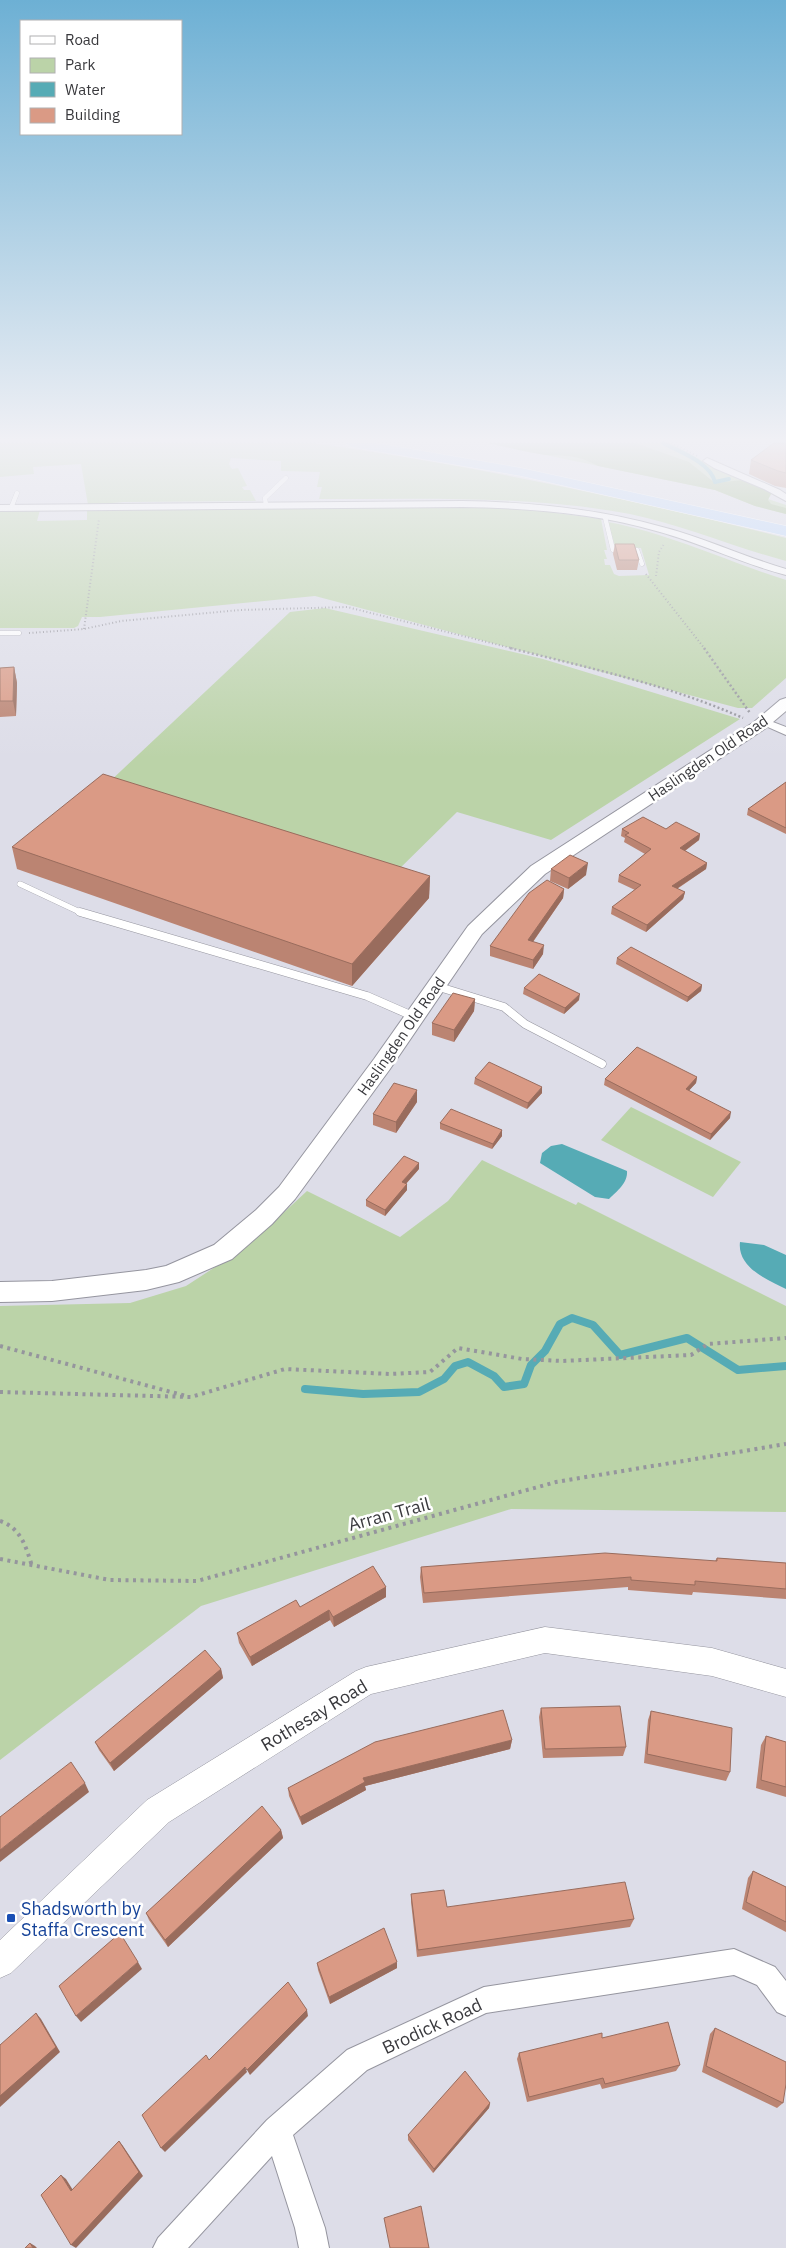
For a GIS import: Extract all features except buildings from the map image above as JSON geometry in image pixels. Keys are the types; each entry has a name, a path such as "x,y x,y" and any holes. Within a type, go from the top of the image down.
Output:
{"main road":[{"name":"Haslingden Old Road","path":"0,1292 52,1291 146,1280 170,1275 223,1252 264,1217 287,1193 476,930 538,870 762,724 785,705"}],"street":[{"path":"714,548 756,564 786,572"},
{"path":"762,724 786,731"},
{"name":"Rothesay Road","path":"0,1962 158,1812 366,1681 545,1640 712,1662 786,1682"},
{"name":"Brodick Road","path":"168,2248 277,2130 357,2060 484,2000 734,1962 766,1976 786,2003"},
{"path":"277,2130 310,2228 314,2248"}],"lane":[{"path":"613,548 614,550 637,550 643,566"},
{"path":"0,633 18,633"},
{"path":"20,884 82,913 367,996 415,1016"},
{"path":"436,986 504,1007 525,1024 602,1064"}],"path":[{"path":"84,630 95,548"},
{"path":"656,576 658,572 657,556 661,548"},
{"path":"643,566 646,576 762,724"},
{"path":"18,633 84,630 121,621 240,610 327,606 347,607 618,674 707,702 762,724"},
{"path":"0,1392 191,1398 285,1369 390,1374 430,1372 458,1348 522,1359 556,1360 691,1355 708,1344 786,1338"},
{"path":"0,1346 191,1398"},
{"name":"Arran Trail","path":"0,1559 110,1580 197,1581 556,1482 711,1458 786,1444"},
{"path":"0,1521 6,1522 21,1536 32,1566"}],"green space":[{"path":"0,548 607,548 607,550 604,550 607,559 604,559 605,565 610,565 614,574 619,576 649,575 641,548 639,548 695,548 786,580 786,678 752,708 738,708 315,596 100,617 82,617 78,626 74,628 0,628"},
{"path":"744,548 786,548 786,561"},
{"path":"325,608 543,659 740,719 551,840 457,812 390,878 106,785 290,612"},
{"path":"631,1107 741,1162 713,1197 601,1140"},
{"path":"482,1160 576,1205 578,1202 786,1306 786,1512 511,1509 201,1606 0,1760 0,1306 130,1303 186,1286 249,1245 307,1191 400,1237 448,1201"}],"water":[{"path":"562,1144 627,1171 624,1183 609,1199 595,1197 540,1163 542,1153 551,1146"},
{"path":"740,1242 764,1245 786,1255 786,1289 762,1277 748,1265 740,1251"}],"waterway":[{"path":"305,1389 363,1394 419,1392 444,1379 455,1366 468,1362 494,1376 504,1387 524,1384 531,1365 545,1351 560,1324 572,1318 593,1325 620,1355 687,1338 738,1370 786,1366"}],"place":[{"name":"Shadsworth by Staffa Crescent","path":"11,1918"}]}
